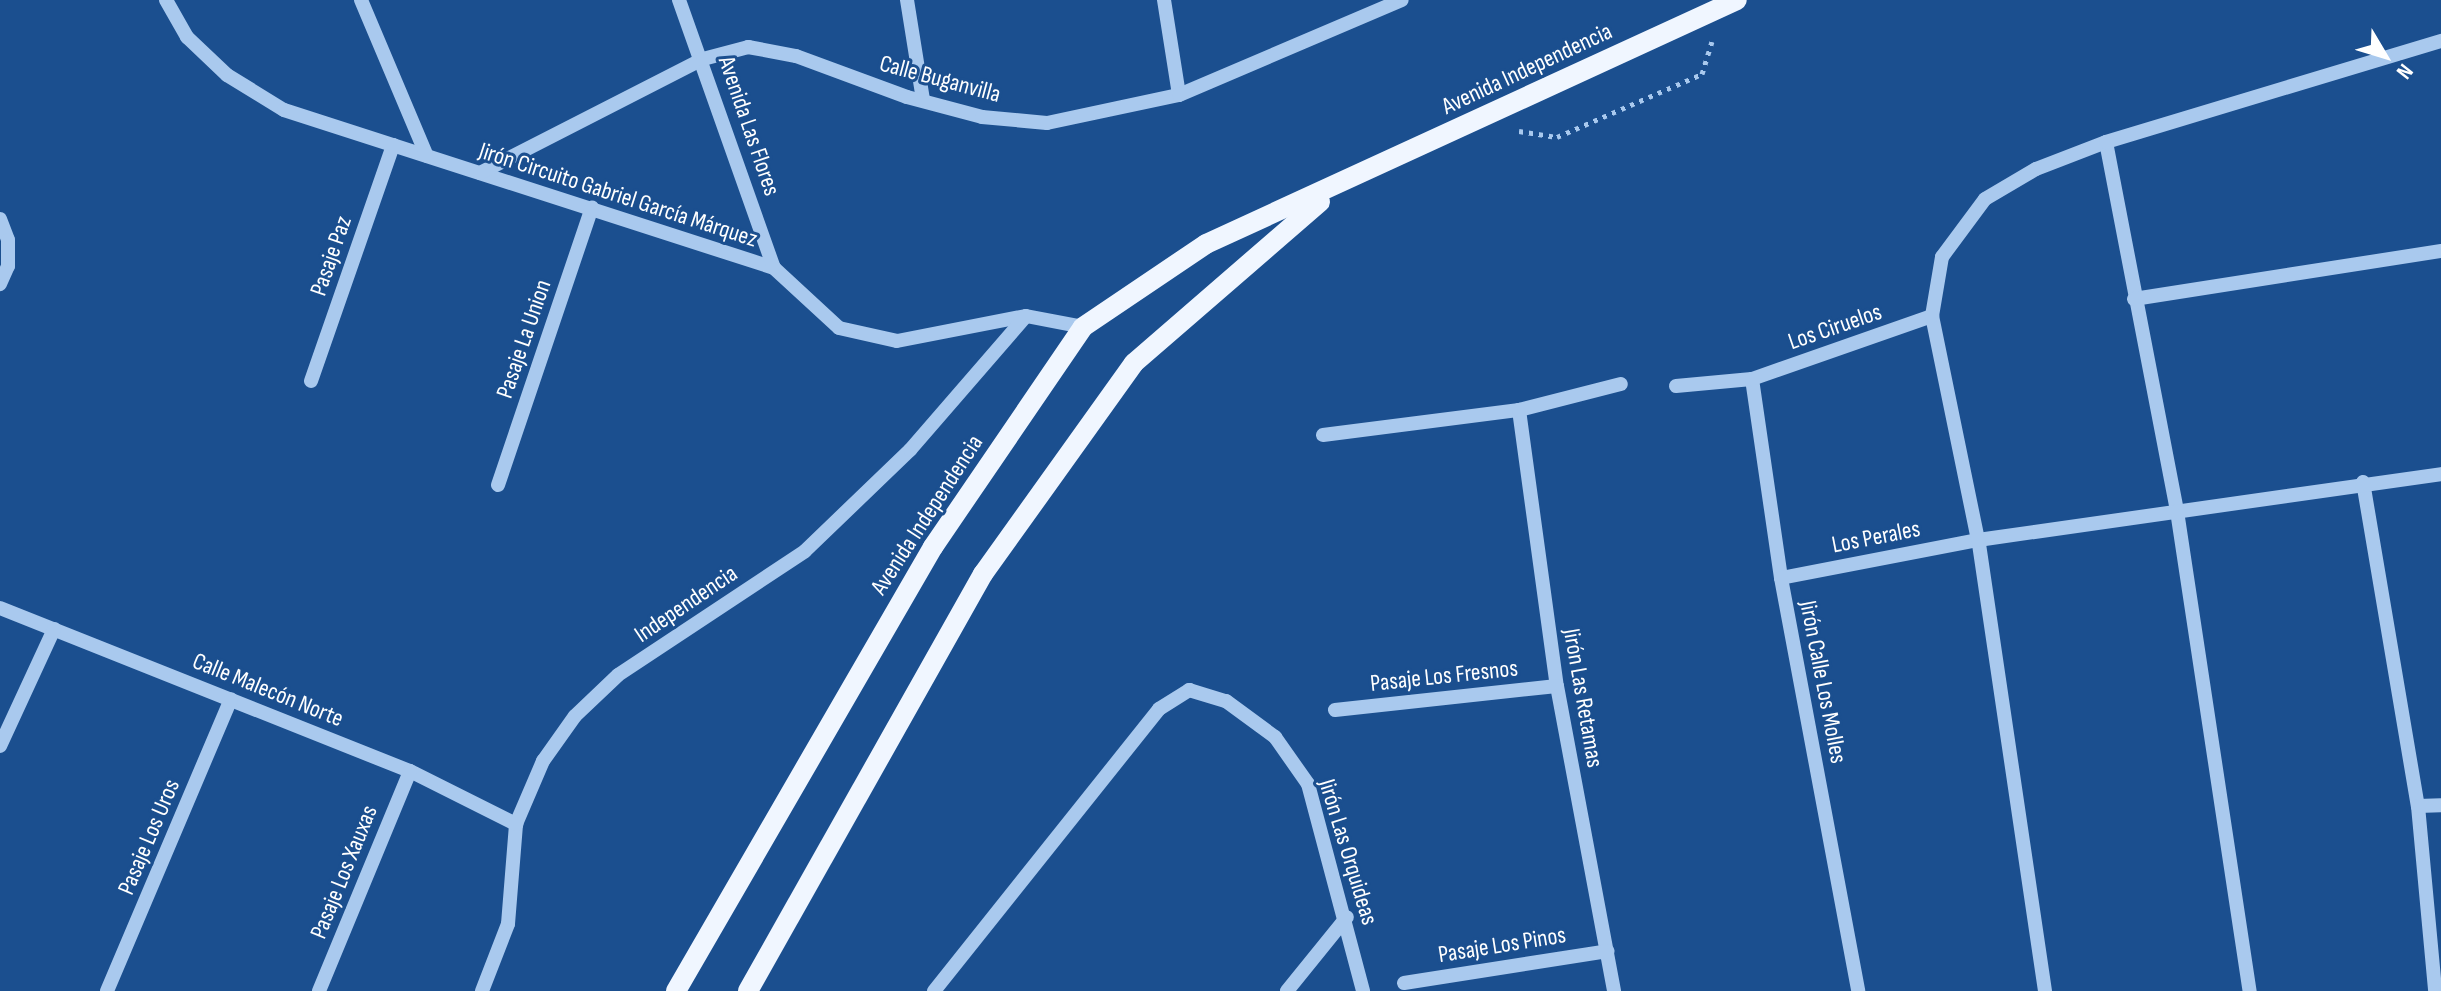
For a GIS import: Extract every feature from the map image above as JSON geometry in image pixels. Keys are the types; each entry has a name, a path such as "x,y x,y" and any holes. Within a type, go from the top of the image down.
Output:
{"main road":[{"name":"Avenida Independencia","path":"676,991 933,547 1083,327 1206,244 1340,186 1730,3"},
{"name":"Avenida Independencia","path":"748,991 983,574 1134,363 1340,186"}],"street":[{"name":"Jirón Circuito Gabriel García Márquez","path":"166,0 187,37 238,82 284,110 774,268 839,328 897,341 1026,316 1083,327"},
{"path":"361,0 427,156"},
{"name":"Avenida Las Flores","path":"679,0 703,59 774,268"},
{"path":"907,0 923,100"},
{"path":"1164,0 1179,95"},
{"name":"Calle Buganvilla","path":"480,173 703,59 748,47 784,54 982,117 1047,123 1179,95 1402,0"},
{"path":"2045,991 1978,540 1932,316 1942,257 1985,199 2036,169 2106,142 2441,41"},
{"path":"2106,142 2177,511 2250,991"},
{"name":"Pasaje Paz","path":"311,381 393,145"},
{"name":"Pasaje La Union","path":"498,485 592,208"},
{"path":"0,219 8,240 8,266 0,284"},
{"path":"2134,299 2441,251"},
{"name":"Independencia","path":"482,991 508,924 516,824 543,761 575,716 618,675 805,551 910,450 1026,316"},
{"name":"Los Ciruelos","path":"1676,386 1752,379 1932,316"},
{"name":"Jirón Calle Los Molles","path":"1752,379 1781,578 1858,991"},
{"path":"1323,435 1519,410 1621,384"},
{"name":"Jirón Las Retamas","path":"1519,410 1557,686 1614,991"},
{"name":"Los Perales","path":"1781,578 1978,540 2363,482 2441,474"},
{"path":"2363,482 2418,806 2435,991"},
{"name":"Calle Malecón Norte","path":"0,608 410,771 516,824"},
{"path":"0,746 54,629"},
{"name":"Pasaje Los Fresnos","path":"1335,710 1557,686"},
{"name":"Jirón Las Orquideas","path":"934,991 1159,709 1189,690 1226,701 1275,737 1308,784 1347,917 1363,991"},
{"name":"Pasaje Los Uros","path":"107,991 231,699"},
{"name":"Pasaje Los Xauxas","path":"319,991 410,771"},
{"path":"2418,806 2441,805"},
{"path":"1287,991 1347,917"},
{"name":"Pasaje Los Pinos","path":"1404,983 1608,951"}],"path":[{"path":"1475,123 1557,137 1702,74 1730,3"}]}
